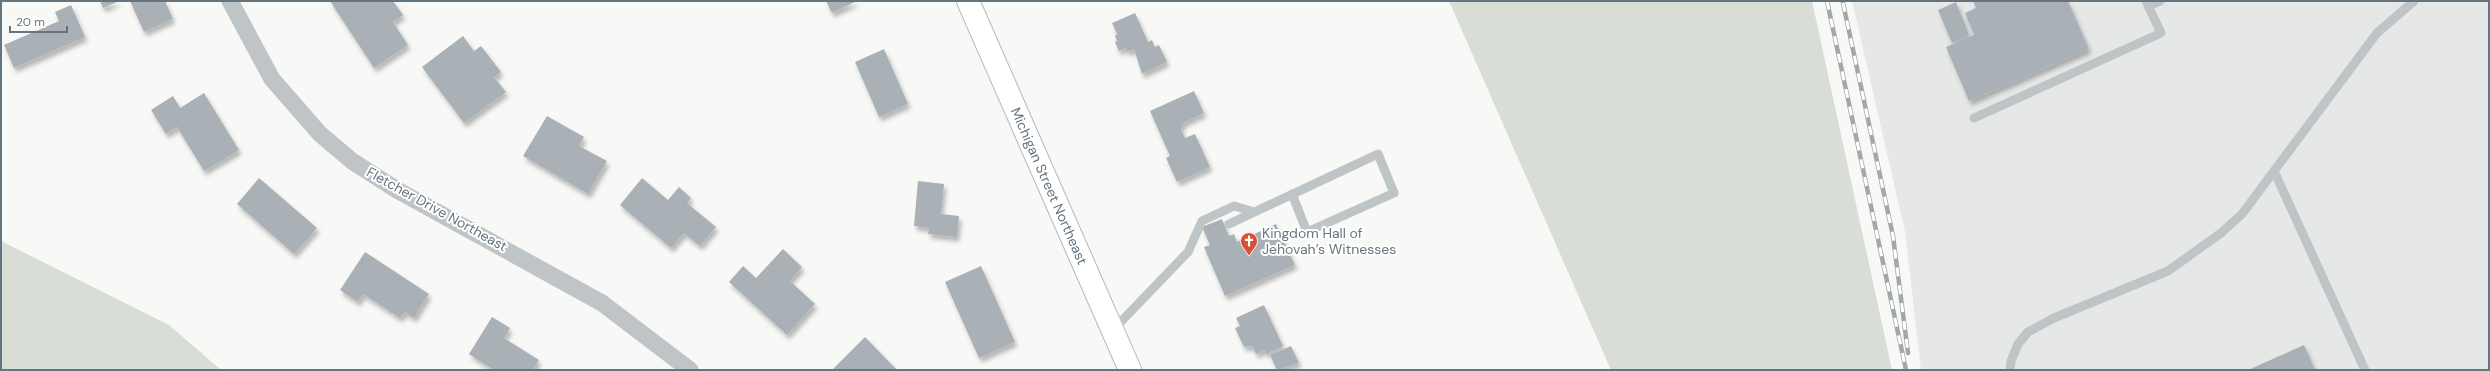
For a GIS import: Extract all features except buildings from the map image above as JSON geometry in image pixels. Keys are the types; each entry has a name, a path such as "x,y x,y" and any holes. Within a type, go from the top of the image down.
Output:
{"main road":[{"name":"Michigan Street Northeast","path":"968,1 1130,370"}],"street":[{"name":"Fletcher Drive Northeast","path":"230,1 272,79 291,103 320,134 352,161 397,190 602,303 690,370"}],"lane":[{"path":"1974,118 2160,33 2147,4 2160,1"},
{"path":"2010,370 2011,361 2018,344 2028,332 2054,318 2168,271 2221,233 2242,214 2377,33 2414,1"},
{"path":"1229,224 1292,194 1378,154 1394,193 1307,232 1292,194"},
{"path":"2274,171 2365,370"},
{"path":"1112,330 1188,252 1202,221 1234,206 1254,212"}],"shaded area":[{"path":"1449,1 1812,1 1892,370 1611,370"},
{"path":"1852,1 2489,1 2489,370 1921,370 1905,232"},
{"path":"1,241 169,325 221,370 1,370"}],"railway":[{"path":"1827,1 1906,370"},
{"path":"1843,3 1893,236 1908,353"}],"place":[{"name":"Kingdom Hall of Jehovah’s Witnesses","path":"1249,256"}]}
